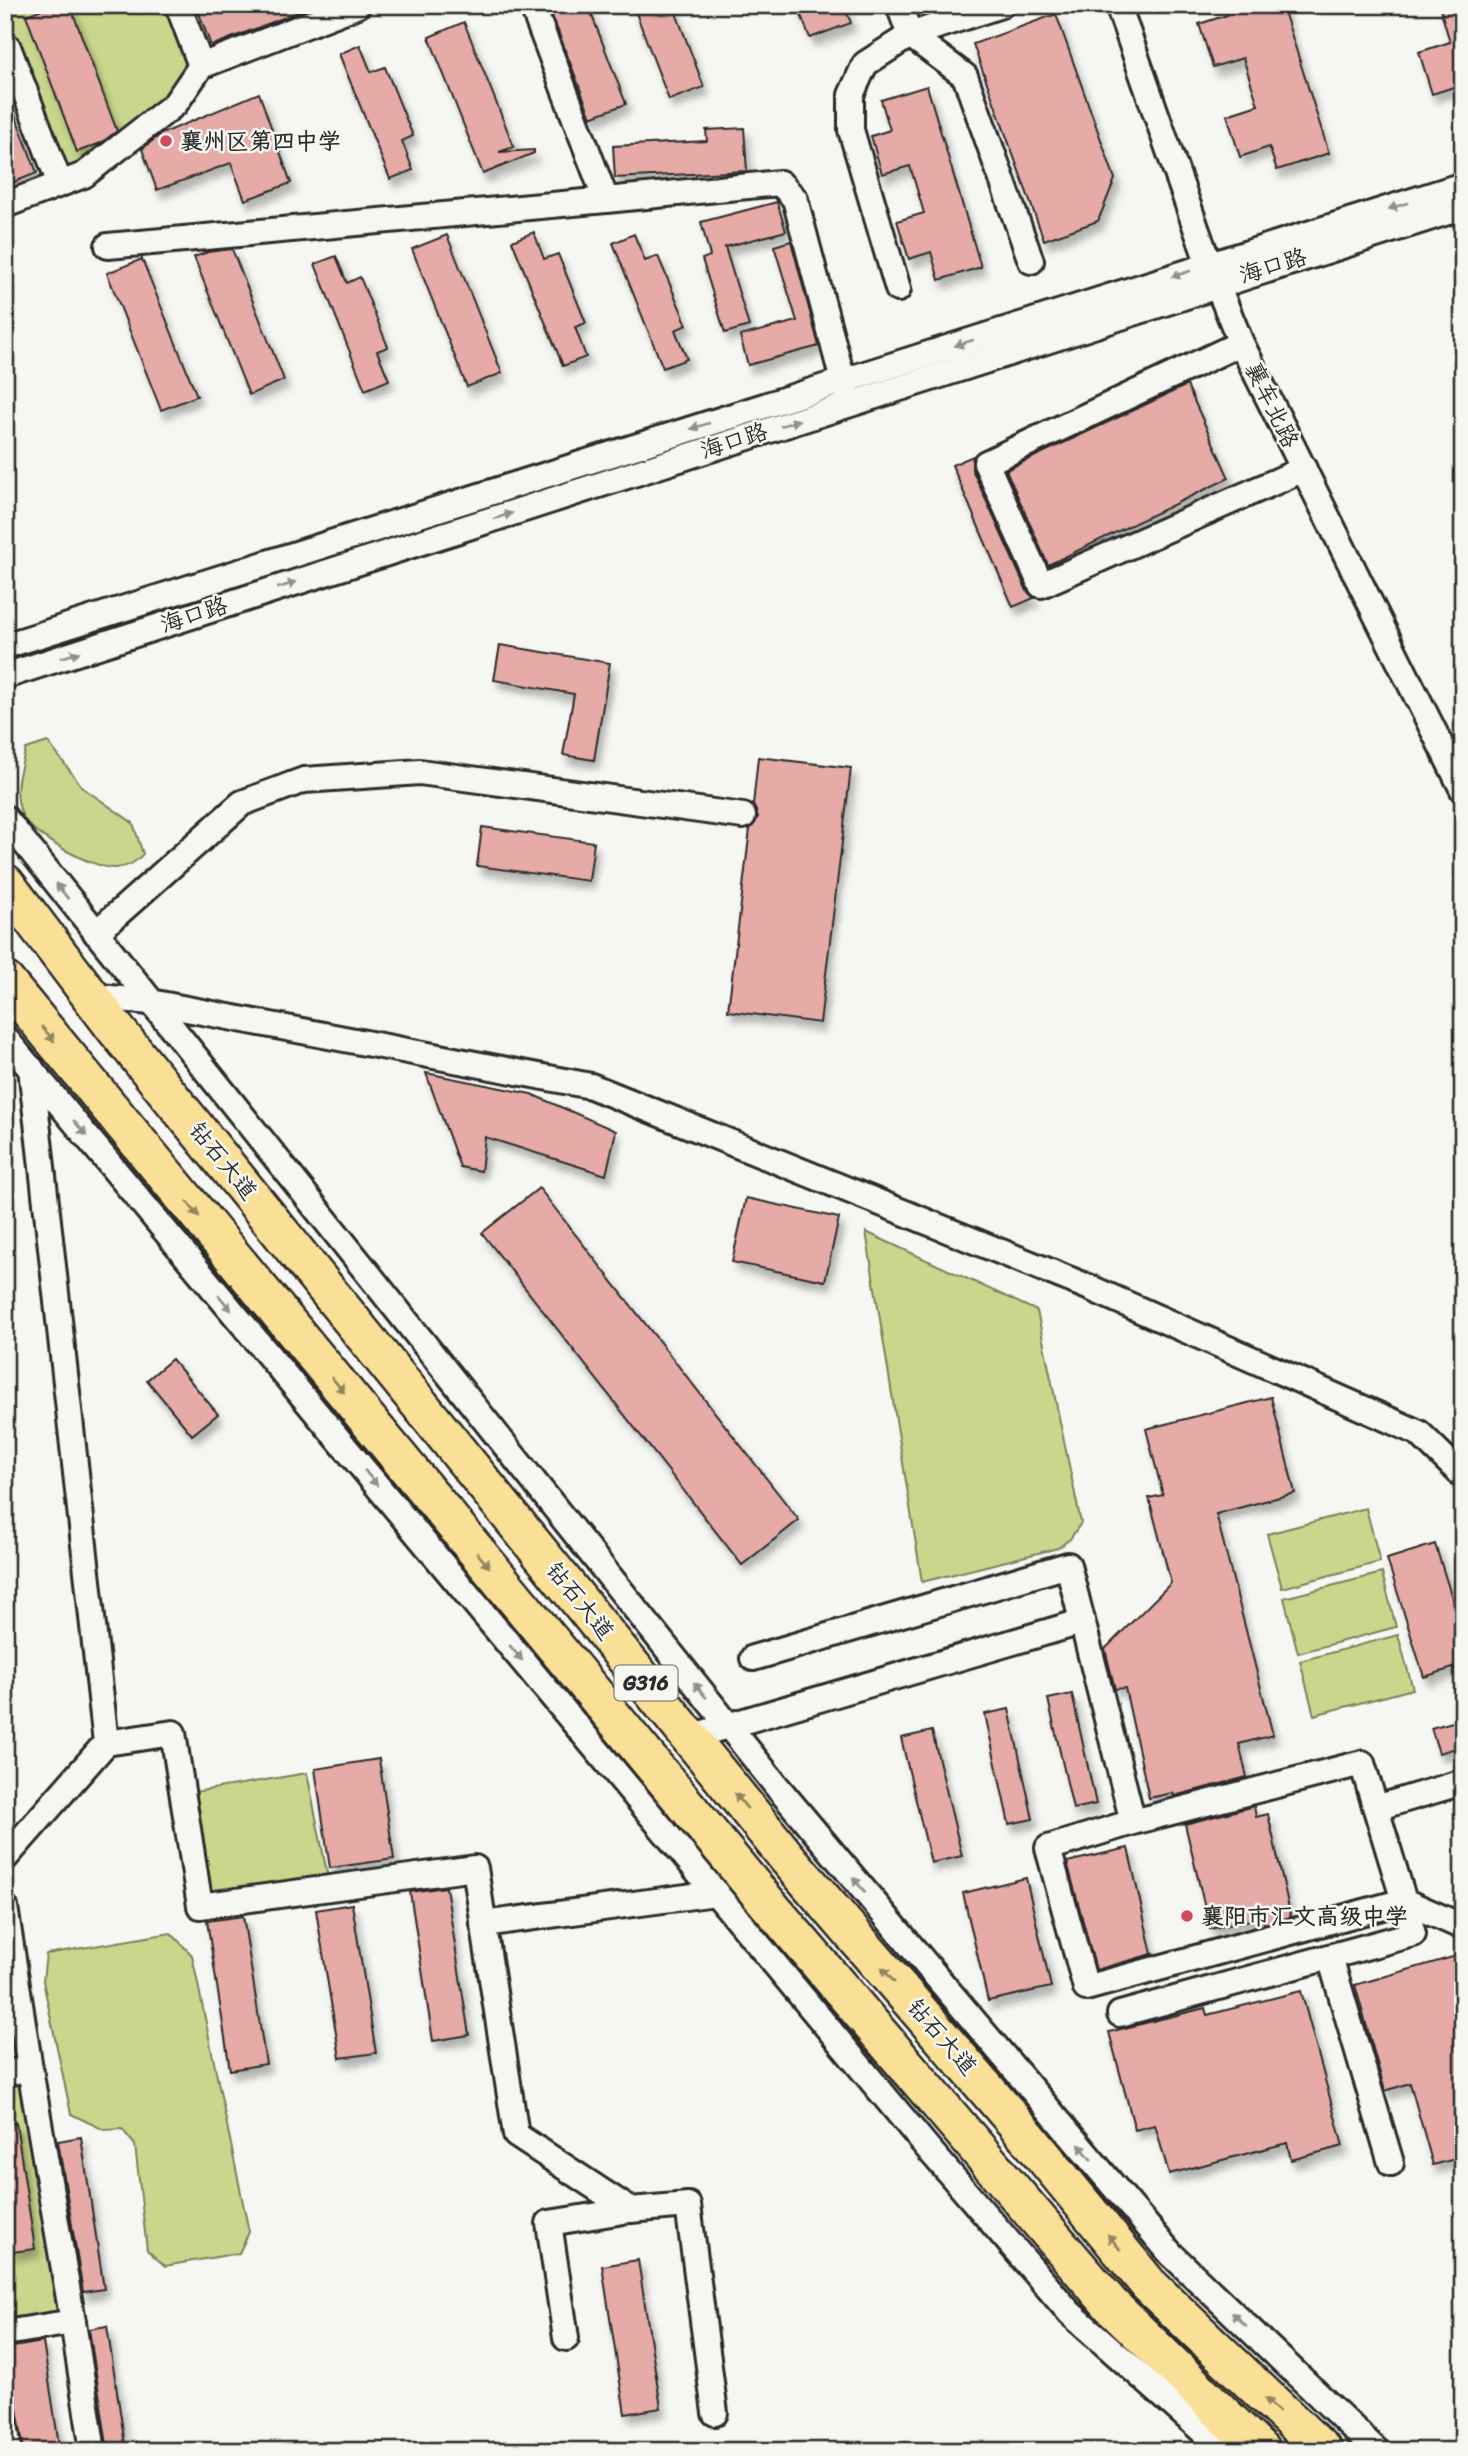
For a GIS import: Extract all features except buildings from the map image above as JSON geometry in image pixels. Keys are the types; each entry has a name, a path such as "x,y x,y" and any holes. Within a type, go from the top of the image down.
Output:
{"highway":[{"name":"钻石大道","path":"5,883 91,996 789,1860 1026,2134 1149,2285 1323,2451"},
{"name":"钻石大道","path":"5,981 749,1882 1111,2305 1261,2451"}],"street":[{"path":"178,5 201,66"},
{"path":"5,205 84,175 175,104 201,66 358,5"},
{"path":"532,5 606,200"},
{"path":"899,5 910,35 965,76 1031,261"},
{"path":"898,289 851,130 851,95 865,64 910,35 1001,5"},
{"name":"襄车北路","path":"1118,5 1212,275 1241,343 1463,790"},
{"path":"5,48 8,47 60,184"},
{"path":"108,246 780,183 794,199 846,392"},
{"name":"海口路","path":"5,646 846,392 1212,275 1463,186"},
{"name":"海口路","path":"1212,275 1463,207"},
{"path":"1241,343 986,463 1041,585 1304,469"},
{"name":"海口路","path":"5,676 846,392"},
{"path":"96,933 242,803 304,780 420,772 743,816"},
{"path":"5,818 730,1727 1171,2254 1377,2451"},
{"path":"91,996 150,1002 591,1086 1088,1287 1419,1433 1463,1476"},
{"path":"5,1038 716,1894 1069,2313 1224,2451"},
{"path":"31,1068 106,1743"},
{"path":"753,1658 1068,1565 1133,1822"},
{"path":"690,1737 1081,1622"},
{"path":"5,1858 106,1743 173,1733 200,1906 475,1868 516,2135 630,2210"},
{"path":"1120,2014 1413,1934 1404,1901 1362,1763 1133,1822 1048,1848 1086,1988 1404,1901 1463,1927"},
{"path":"1376,1808 1463,1782"},
{"path":"483,1924 716,1894"},
{"path":"5,1907 93,2451"},
{"path":"1330,1957 1391,2163"},
{"path":"5,2073 30,2069"},
{"path":"566,2338 549,2222 688,2205 715,2413"},
{"path":"5,2333 73,2322"},
{"path":"5,2423 9,2451"}],"green space":[{"path":"5,5 178,5 201,66 175,104 60,184 5,48"},
{"path":"48,742 83,788 133,823 143,854 135,862 116,868 94,863 51,842 28,824 18,800 19,775 26,749"},
{"path":"866,1232 1037,1311 1081,1523 1070,1539 1058,1548 922,1582"},
{"path":"1366,1508 1380,1562 1282,1588 1267,1534"},
{"path":"1382,1573 1396,1627 1298,1653 1284,1598"},
{"path":"1398,1635 1413,1689 1314,1715 1300,1661"},
{"path":"307,1773 330,1888 200,1906 182,1794"},
{"path":"171,1933 192,1955 249,2232 239,2253 165,2266 147,2250 135,2145 122,2129 104,2130 71,2114 43,1981 46,1954"},
{"path":"30,2069 73,2322 5,2333 5,2073"}],"place":[{"name":"襄州区第四中学","path":"166,141"},
{"name":"襄阳市汇文高级中学","path":"1187,1916"}]}
